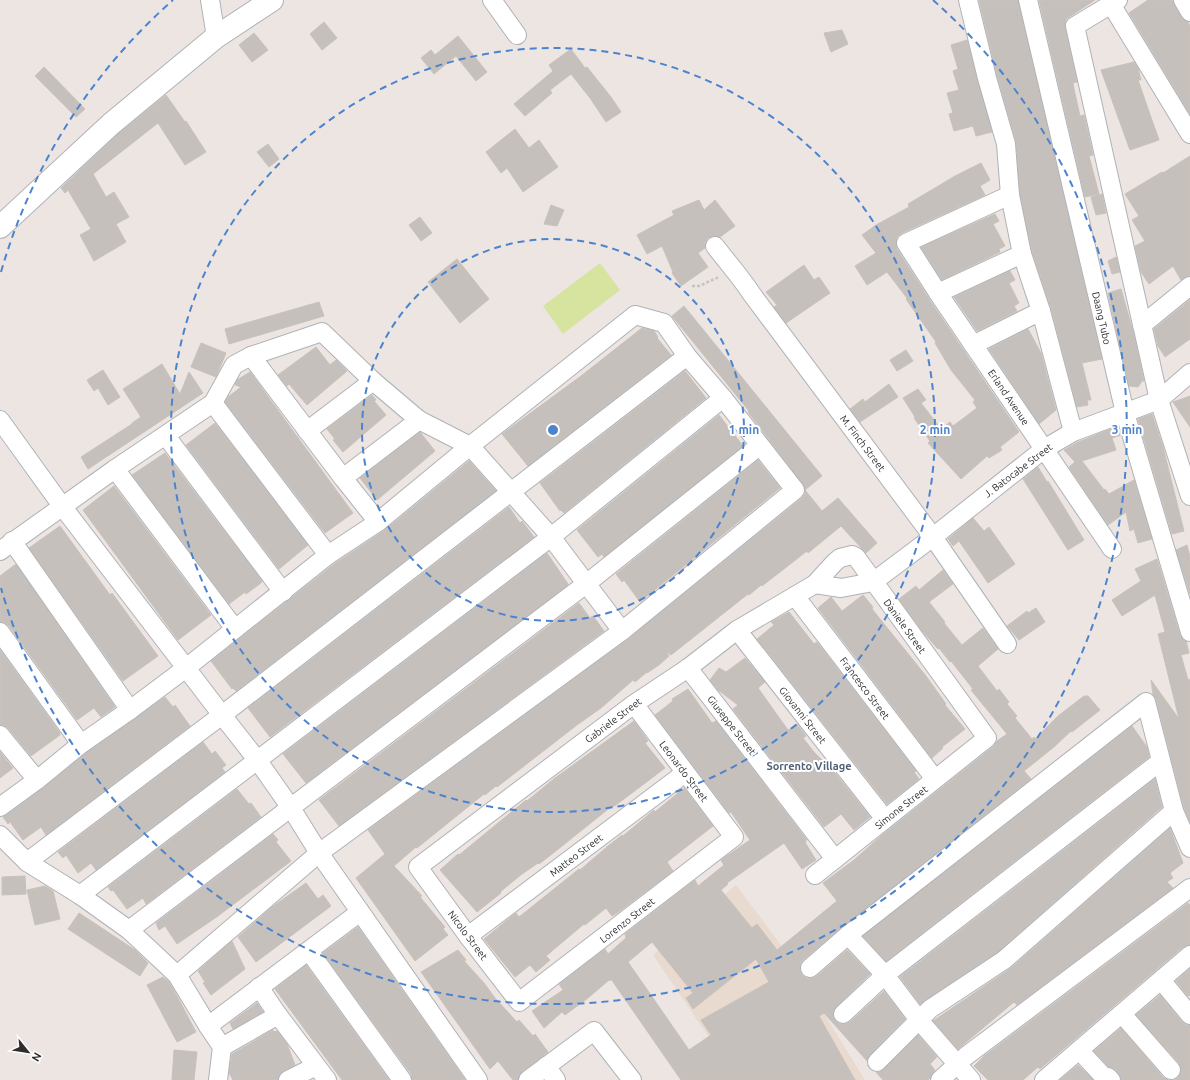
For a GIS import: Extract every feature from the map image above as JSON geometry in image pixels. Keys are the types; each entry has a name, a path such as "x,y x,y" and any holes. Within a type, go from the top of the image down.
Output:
{"street":[{"path":"210,0 216,37"},
{"path":"0,228 111,124 216,37 272,0"},
{"path":"492,0 517,35"},
{"path":"968,0 987,78 1006,144 1010,195 1022,254 1041,311 1073,432"},
{"name":"Daang Tubo","path":"1028,0 1125,412 1190,632"},
{"path":"1183,0 1190,12"},
{"path":"1190,134 1115,2 1075,26 1159,400 1185,459 1190,496"},
{"name":"Erland Avenue","path":"1010,195 906,243 938,293 1112,550"},
{"name":"M. Finch Street","path":"715,246 933,537 1008,644"},
{"path":"938,293 1022,254"},
{"path":"1142,325 1190,286"},
{"path":"973,345 1041,311"},
{"path":"0,808 82,744 186,668 328,555 378,522 470,446 635,315 664,323 687,356 723,398 796,490 622,631 319,853 177,975"},
{"path":"130,710 6,546 115,469 213,403 234,365 251,356 322,332 373,381 418,420 470,446 551,537 622,631"},
{"path":"251,356 342,478 378,522"},
{"path":"27,862 222,716 687,356"},
{"name":"J. Batocabe Street","path":"876,580 1044,449 1073,432 1159,400 1190,373"},
{"path":"307,431 373,381"},
{"path":"80,895 551,537 723,398"},
{"path":"213,403 328,555"},
{"path":"0,420 62,506 258,761 291,808 319,853 478,1080"},
{"path":"342,478 418,420"},
{"path":"166,436 283,592"},
{"path":"129,930 586,584 760,446"},
{"path":"115,469 235,629"},
{"name":"Daniele Street","path":"815,584 840,558 854,555 876,580 987,738"},
{"path":"815,584 841,588 876,580"},
{"name":"Gabriele Street","path":"418,867 634,704 688,668 736,630 815,584"},
{"name":"Francesco Street","path":"795,596 935,779"},
{"name":"Giovanni Street","path":"736,630 885,819"},
{"path":"0,632 82,744"},
{"name":"Giuseppe Street","path":"688,668 835,859"},
{"path":"810,968 848,935 1146,702 1174,812 1190,848"},
{"name":"Leonardo Street","path":"634,704 734,837"},
{"path":"0,735 37,780"},
{"name":"Simone Street","path":"815,875 987,738"},
{"path":"842,1014 885,975 1161,760"},
{"name":"Matteo Street","path":"468,936 685,773"},
{"path":"877,1062 930,1009 1004,960 1174,812"},
{"path":"0,835 27,862 80,895 129,930 177,975 222,1047 218,1080"},
{"name":"Lorenzo Street","path":"519,1002 734,837"},
{"name":"Nicolo Street","path":"418,867 468,936 519,1002"},
{"path":"940,1080 966,1056 1190,888"},
{"path":"208,1026 360,912"},
{"path":"848,935 885,975 918,1020 971,1080"},
{"path":"309,951 402,1080"},
{"path":"1044,1080 1190,955"},
{"path":"1161,980 1190,1015"},
{"path":"259,987 327,1080"},
{"path":"1122,1014 1171,1070"},
{"path":"222,1047 278,1015"},
{"path":"528,1080 551,1073 594,1031 632,1080"},
{"path":"1080,1050 1105,1078 1108,1077 1111,1080"},
{"path":"288,1080 316,1066"}],"path":[{"path":"692,286 699,286 734,270"}],"shaded area":[{"path":"736,885 784,949 865,1080 738,1080 653,955"}],"green space":[{"path":"600,263 620,290 563,334 543,306"}],"building":[{"path":"979,0 1018,0 1102,359 1082,363 1091,400 1087,400 1088,405 1077,407 1051,308 1032,251 1020,194 1016,141 997,75"},
{"path":"1039,0 1095,0 1066,19 1065,28 1077,82 1073,83 1074,89 1080,116 1084,115 1093,155 1089,156 1099,194 1085,197"},
{"path":"1148,0 1172,0 1181,17 1188,22 1190,26 1190,114 1129,13"},
{"path":"324,22 337,38 322,50 310,34"},
{"path":"842,30 848,44 831,52 824,33"},
{"path":"254,33 268,50 252,62 239,45"},
{"path":"458,36 487,72 476,81 456,56 434,74 421,58 431,50 435,55"},
{"path":"967,40 992,132 976,136 973,126 954,131 949,114 953,113 947,93 959,90 953,71 958,69 951,45"},
{"path":"571,49 585,68 587,67 611,97 621,112 606,122 590,98 571,74 550,90 552,93 525,116 514,104 553,71 549,65"},
{"path":"1134,62 1138,68 1141,80 1138,80 1159,140 1130,150 1101,70"},
{"path":"44,67 85,109 76,117 35,76"},
{"path":"166,95 185,122 186,121 206,152 185,165 158,123 93,174 106,197 114,192 129,217 116,224 126,242 94,261 80,235 91,229 68,190 65,193 61,188 119,133"},
{"path":"515,129 529,148 539,140 558,167 523,192 507,168 501,173 486,152"},
{"path":"268,144 279,159 269,167 257,152"},
{"path":"1190,156 1190,275 1181,280 1173,266 1149,284 1141,272 1135,246 1145,241 1132,220 1139,216 1125,194"},
{"path":"981,163 990,180 980,186 985,195 902,233 897,237 896,243 897,249 929,299 1019,432 1000,447 1002,450 989,458 987,456 961,479 928,443 930,441 914,418 915,417 903,398 918,389 926,400 921,403 941,429 950,422 953,426 977,408 973,402 975,400 951,370 935,343 936,342 906,299 907,298 887,272 867,285 855,266 876,253 862,235 876,225 909,207 908,204 955,176"},
{"path":"1102,194 1106,213 1096,215 1091,197"},
{"path":"699,200 704,210 715,200 735,226 720,237 714,236 708,238 705,242 705,248 698,253 708,267 681,286 672,273 673,272 662,246 647,254 637,235 674,215 672,211"},
{"path":"551,205 564,210 557,226 544,224"},
{"path":"995,214 999,221 993,224 1005,246 999,249 1000,252 942,280 921,247"},
{"path":"420,217 432,233 421,241 409,225"},
{"path":"1116,257 1120,272 1112,274 1108,261"},
{"path":"457,259 489,299 460,323 428,282"},
{"path":"804,265 814,280 819,277 830,293 786,323 774,307 777,305 766,292"},
{"path":"1010,271 1015,280 1009,283 1019,303 1014,306 1017,311 977,331 954,297"},
{"path":"1121,289 1134,335 1144,381 1142,381 1138,387 1129,386 1108,293"},
{"path":"1190,300 1190,339 1165,357 1158,346 1154,329"},
{"path":"319,302 324,316 229,344 225,329"},
{"path":"684,306 822,476 805,490 803,484 748,412 749,411 672,316"},
{"path":"642,328 654,331 658,337 657,338 671,355 528,466 502,434 581,376"},
{"path":"1028,329 1041,353 1056,410 1039,424 989,349"},
{"path":"201,343 226,353 216,377 191,367"},
{"path":"316,347 330,365 336,360 347,371 307,405 289,384 287,386 278,375"},
{"path":"906,350 913,361 897,371 890,360"},
{"path":"162,364 180,394 189,372 203,393 88,469 81,457 141,417 123,389"},
{"path":"103,370 120,397 108,405 98,388 94,391 87,380"},
{"path":"685,371 706,398 564,513 561,510 560,511 540,483"},
{"path":"250,372 353,513 325,533 225,402 228,397 241,387 235,385 237,380"},
{"path":"889,384 898,397 860,422 850,409 863,399 865,402"},
{"path":"372,395 376,400 374,401 386,415 343,452 333,440 335,439 327,429"},
{"path":"1190,396 1190,427 1173,402"},
{"path":"1152,414 1163,447 1184,531 1172,534 1138,419"},
{"path":"719,415 743,446 604,557 602,554 598,557 577,530"},
{"path":"215,423 308,545 279,569 186,445"},
{"path":"1118,426 1121,435 1112,438 1116,450 1082,461 1104,490 1105,489 1109,494 1134,480 1152,539 1138,543 1134,529 1130,531 1126,512 1108,525 1069,467 1075,462 1064,450 1078,442"},
{"path":"420,432 435,451 377,500 360,478"},
{"path":"165,453 262,581 246,594 245,592 229,604 132,475"},
{"path":"758,460 780,488 640,602 624,580 622,582 616,574"},
{"path":"469,461 496,491 236,691 233,688 232,689 211,661 334,564 385,530"},
{"path":"1038,467 1084,540 1068,550 1023,479"},
{"path":"114,486 211,615 178,640 83,510"},
{"path":"805,490 822,511 838,498 877,543 866,553 841,526 808,553 807,551 762,586 761,585 749,595 748,594 671,655 666,651 669,656 659,665 647,672 635,682 633,680 601,708 497,787 496,786 485,795 484,794 394,866 422,896 420,897 445,927 443,929 448,935 415,961 356,878 385,854 368,830 628,639 802,498 805,494"},
{"path":"509,507 520,523 522,521 534,537 270,737 248,708"},
{"path":"973,518 984,531 989,527 1015,564 988,583 959,541 953,546 948,539"},
{"path":"60,526 110,595 112,593 158,656 123,681 29,548"},
{"path":"1187,545 1190,557 1190,594 1176,550"},
{"path":"547,553 568,584 567,586 306,783 283,754"},
{"path":"1157,559 1180,635 1186,641 1189,653 1181,655 1188,680 1190,679 1190,822 1184,808 1156,699 1153,694 1151,680 1179,719 1158,634 1165,632 1155,595 1122,616 1112,600 1141,581 1135,569"},
{"path":"16,564 115,707 101,717 94,708 77,720 9,626 0,622 0,576"},
{"path":"943,570 953,584 929,602 962,645 983,628 998,649 978,666 997,691 999,689 1009,702 1007,704 1017,716 1015,718 1032,739 1034,737 1035,739 1058,716 1084,696 1088,696 1100,710 1072,732 1071,731 1024,771 1031,779 842,927 800,964 802,975 806,978 812,978 817,976 847,950 870,974 833,1011 835,1021 840,1024 850,1022 884,991 905,1019 870,1055 867,1061 824,1013 819,1016 855,1080 681,1080 611,979 565,1015 562,1012 544,1028 532,1011 563,990 559,984 605,949 608,954 626,938 625,934 695,880 698,886 724,865 721,860 750,840 731,812 729,813 655,715 673,701 672,699 688,689 712,723 716,721 807,840 805,841 806,844 816,860 802,869 784,843 727,883 728,884 721,890 752,928 757,924 777,950 837,901 823,883 854,860 881,836 1007,734 971,690 973,689 951,661 950,662 939,648 938,649 922,631 899,599 916,586 919,590","holes":["652,942 693,993 686,998 693,1009 756,959 769,982 701,1020 711,1035 689,1050 628,962"]},
{"path":"863,595 873,607 872,609 926,676 946,704 945,705 965,729 942,747 943,748 932,758 818,608 831,597 842,611"},
{"path":"579,603 590,618 593,616 604,631 339,826 319,800"},
{"path":"1036,608 1045,622 1019,640 1007,626 1027,611 1028,613"},
{"path":"789,612 814,644 817,642 916,771 914,772 919,779 887,804 757,639 774,625 771,622"},
{"path":"0,650 60,733 60,735 31,756 8,728 4,725 0,725"},
{"path":"745,658 765,682 758,688 788,730 797,724 806,736 803,738 814,752 836,774 870,817 854,830 841,814 824,827 733,709 738,705 718,690 710,680 719,668 726,672"},
{"path":"165,697 173,707 175,705 190,726 46,835 41,827 23,840 10,822 8,824 3,817 43,788 87,752"},
{"path":"634,721 648,741 645,743 665,768 613,807 612,806 539,864 538,863 522,874 477,912 440,870 526,800 527,801 555,778"},
{"path":"1132,726 1147,747 1149,757 886,961 863,936"},
{"path":"203,742 212,754 215,751 226,765 222,768 225,772 96,870 91,863 78,873 66,855 63,858 58,852"},
{"path":"0,752 13,768 0,778"},
{"path":"1155,779 1162,807 998,952 920,1004 900,977"},
{"path":"684,788 713,826 667,862 673,871 612,916 606,908 585,925 584,924 546,956 550,960 536,972 530,965 515,977 484,939 516,913 519,917"},
{"path":"237,789 249,804 251,803 261,817 146,904 143,898 127,909 113,890 111,891 108,887"},
{"path":"1170,828 1183,863 1170,873 1173,878 1167,882 1173,888 1017,1005 1014,1002 958,1049 933,1021 1011,968"},
{"path":"273,834 278,840 276,842 291,861 218,916 177,944 165,926 159,930 156,923"},
{"path":"25,876 26,894 2,895 2,877"},
{"path":"306,883 318,899 323,895 331,906 256,962 238,937 272,907"},
{"path":"45,886 53,891 60,919 35,925 27,890"},
{"path":"1188,903 1190,905 1190,945 1183,947 1040,1069 1038,1067 1023,1080 988,1080 974,1066 984,1056"},
{"path":"79,913 135,950 148,963 140,976 68,929"},
{"path":"358,927 465,1080 412,1080 411,1074 323,953"},
{"path":"232,941 245,969 211,995 203,983 205,982 198,971"},
{"path":"458,950 466,960 464,961 484,983 495,998 517,1022 519,1020 533,1036 535,1034 548,1052 522,1072 519,1075 518,1080 513,1080 498,1061 490,1069 421,972"},
{"path":"306,965 389,1080 342,1080 275,989"},
{"path":"1190,969 1190,995 1188,996 1176,981"},
{"path":"163,977 169,982 196,1032 177,1042 147,985"},
{"path":"1160,995 1182,1022 1186,1025 1190,1025 1190,1080 1174,1080 1178,1078 1181,1073 1179,1063 1136,1015"},
{"path":"257,1003 263,1012 233,1029 230,1023"},
{"path":"1121,1028 1163,1077 1168,1080 1121,1080 1115,1069 1109,1067 1094,1051"},
{"path":"273,1030 274,1032 277,1031 287,1044 295,1065 283,1071 279,1075 278,1080 233,1080 229,1073 232,1054"},
{"path":"918,1035 937,1057 930,1064 935,1070 930,1078 928,1080 883,1080 876,1072 880,1072 884,1069"},
{"path":"174,1050 197,1052 194,1080 172,1080"},
{"path":"1078,1065 1093,1080 1060,1080"}],"district":[{"name":"Sorrento Village","path":"809,766"}]}
